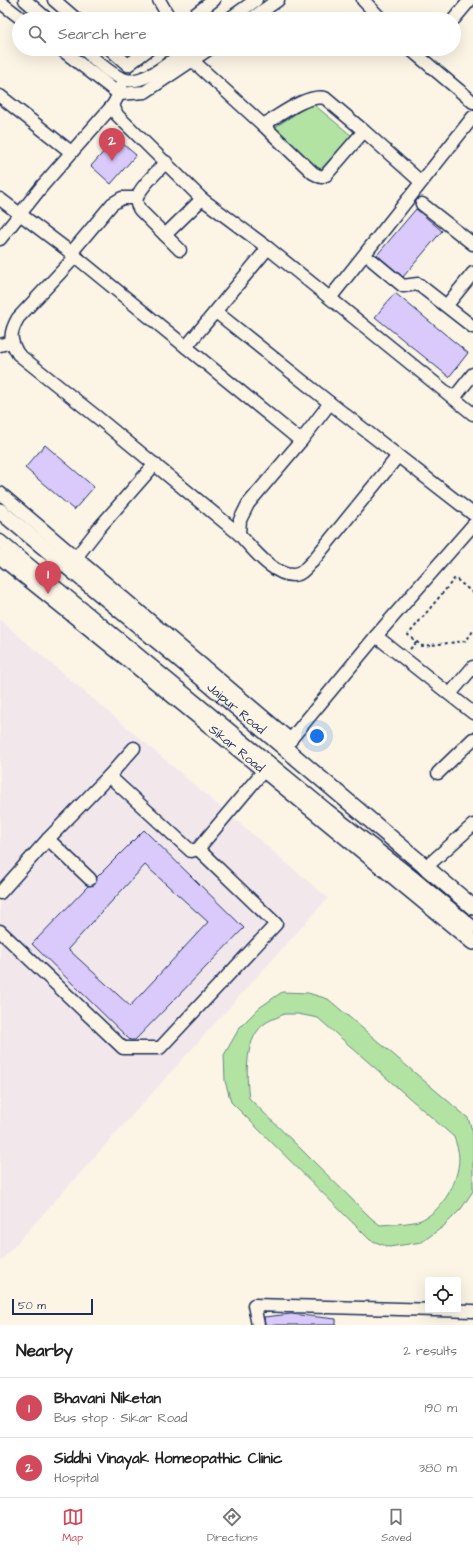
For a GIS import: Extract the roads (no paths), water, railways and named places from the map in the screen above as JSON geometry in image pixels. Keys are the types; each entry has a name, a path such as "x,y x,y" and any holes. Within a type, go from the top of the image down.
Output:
{"main road":[{"name":"Jaipur Road","path":"0,511 72,562 178,658 288,744 425,868 473,907"},
{"name":"Sikar Road","path":"0,556 265,770 473,942"}],"street":[{"path":"24,0 39,12"},
{"path":"54,0 68,12"},
{"path":"159,0 166,12"},
{"path":"198,12 214,0"},
{"path":"239,12 256,0"},
{"path":"261,12 278,0"},
{"path":"363,0 374,12"},
{"path":"460,12 470,0"},
{"path":"1,4 12,12"},
{"path":"70,56 119,94 145,92 200,56"},
{"path":"92,56 115,75 123,79 140,80 177,56"},
{"path":"118,56 128,65 140,56"},
{"path":"425,56 473,102"},
{"path":"193,61 313,173 321,177 326,176 364,131"},
{"path":"0,240 43,185 113,105 119,94 123,79"},
{"path":"0,96 72,152"},
{"path":"263,126 308,99 317,97 325,98 421,182"},
{"path":"113,105 117,115 202,199 268,248 473,414"},
{"path":"330,298 473,117"},
{"path":"166,162 140,191 136,198 136,204 140,210 180,250"},
{"path":"136,198 122,198 112,204 73,255 18,318 12,328 11,336 12,342 18,354 155,464 239,534 258,555 277,571 288,575 299,574 312,562 398,456"},
{"path":"0,199 73,255 301,441"},
{"path":"165,235 202,199"},
{"path":"422,204 473,244"},
{"path":"186,347 268,248"},
{"path":"373,260 403,286 418,284 447,305 473,327"},
{"path":"447,305 473,273"},
{"path":"216,312 473,514"},
{"path":"0,345 12,342"},
{"path":"454,398 473,374"},
{"path":"239,534 240,520 248,504 301,441 330,403"},
{"path":"0,493 72,562 99,528 155,464"},
{"path":"288,744 376,636 473,525"},
{"path":"0,541 303,791 473,927"},
{"path":"376,636 473,713"},
{"path":"450,694 473,667"},
{"path":"438,773 473,740"},
{"path":"0,893 48,839 134,748"},
{"path":"109,776 191,851 198,849 265,770"},
{"path":"425,868 473,825"},
{"path":"48,839 90,879"},
{"path":"0,931 123,1048 160,1048 276,924 198,849"},
{"path":"258,1325 254,1305 473,1311"}],"place":[{"name":"Siddhi Vinayak Homeopathic Clinic","path":"112,161"},
{"name":"Bhavani Niketan","path":"48,594"}]}
